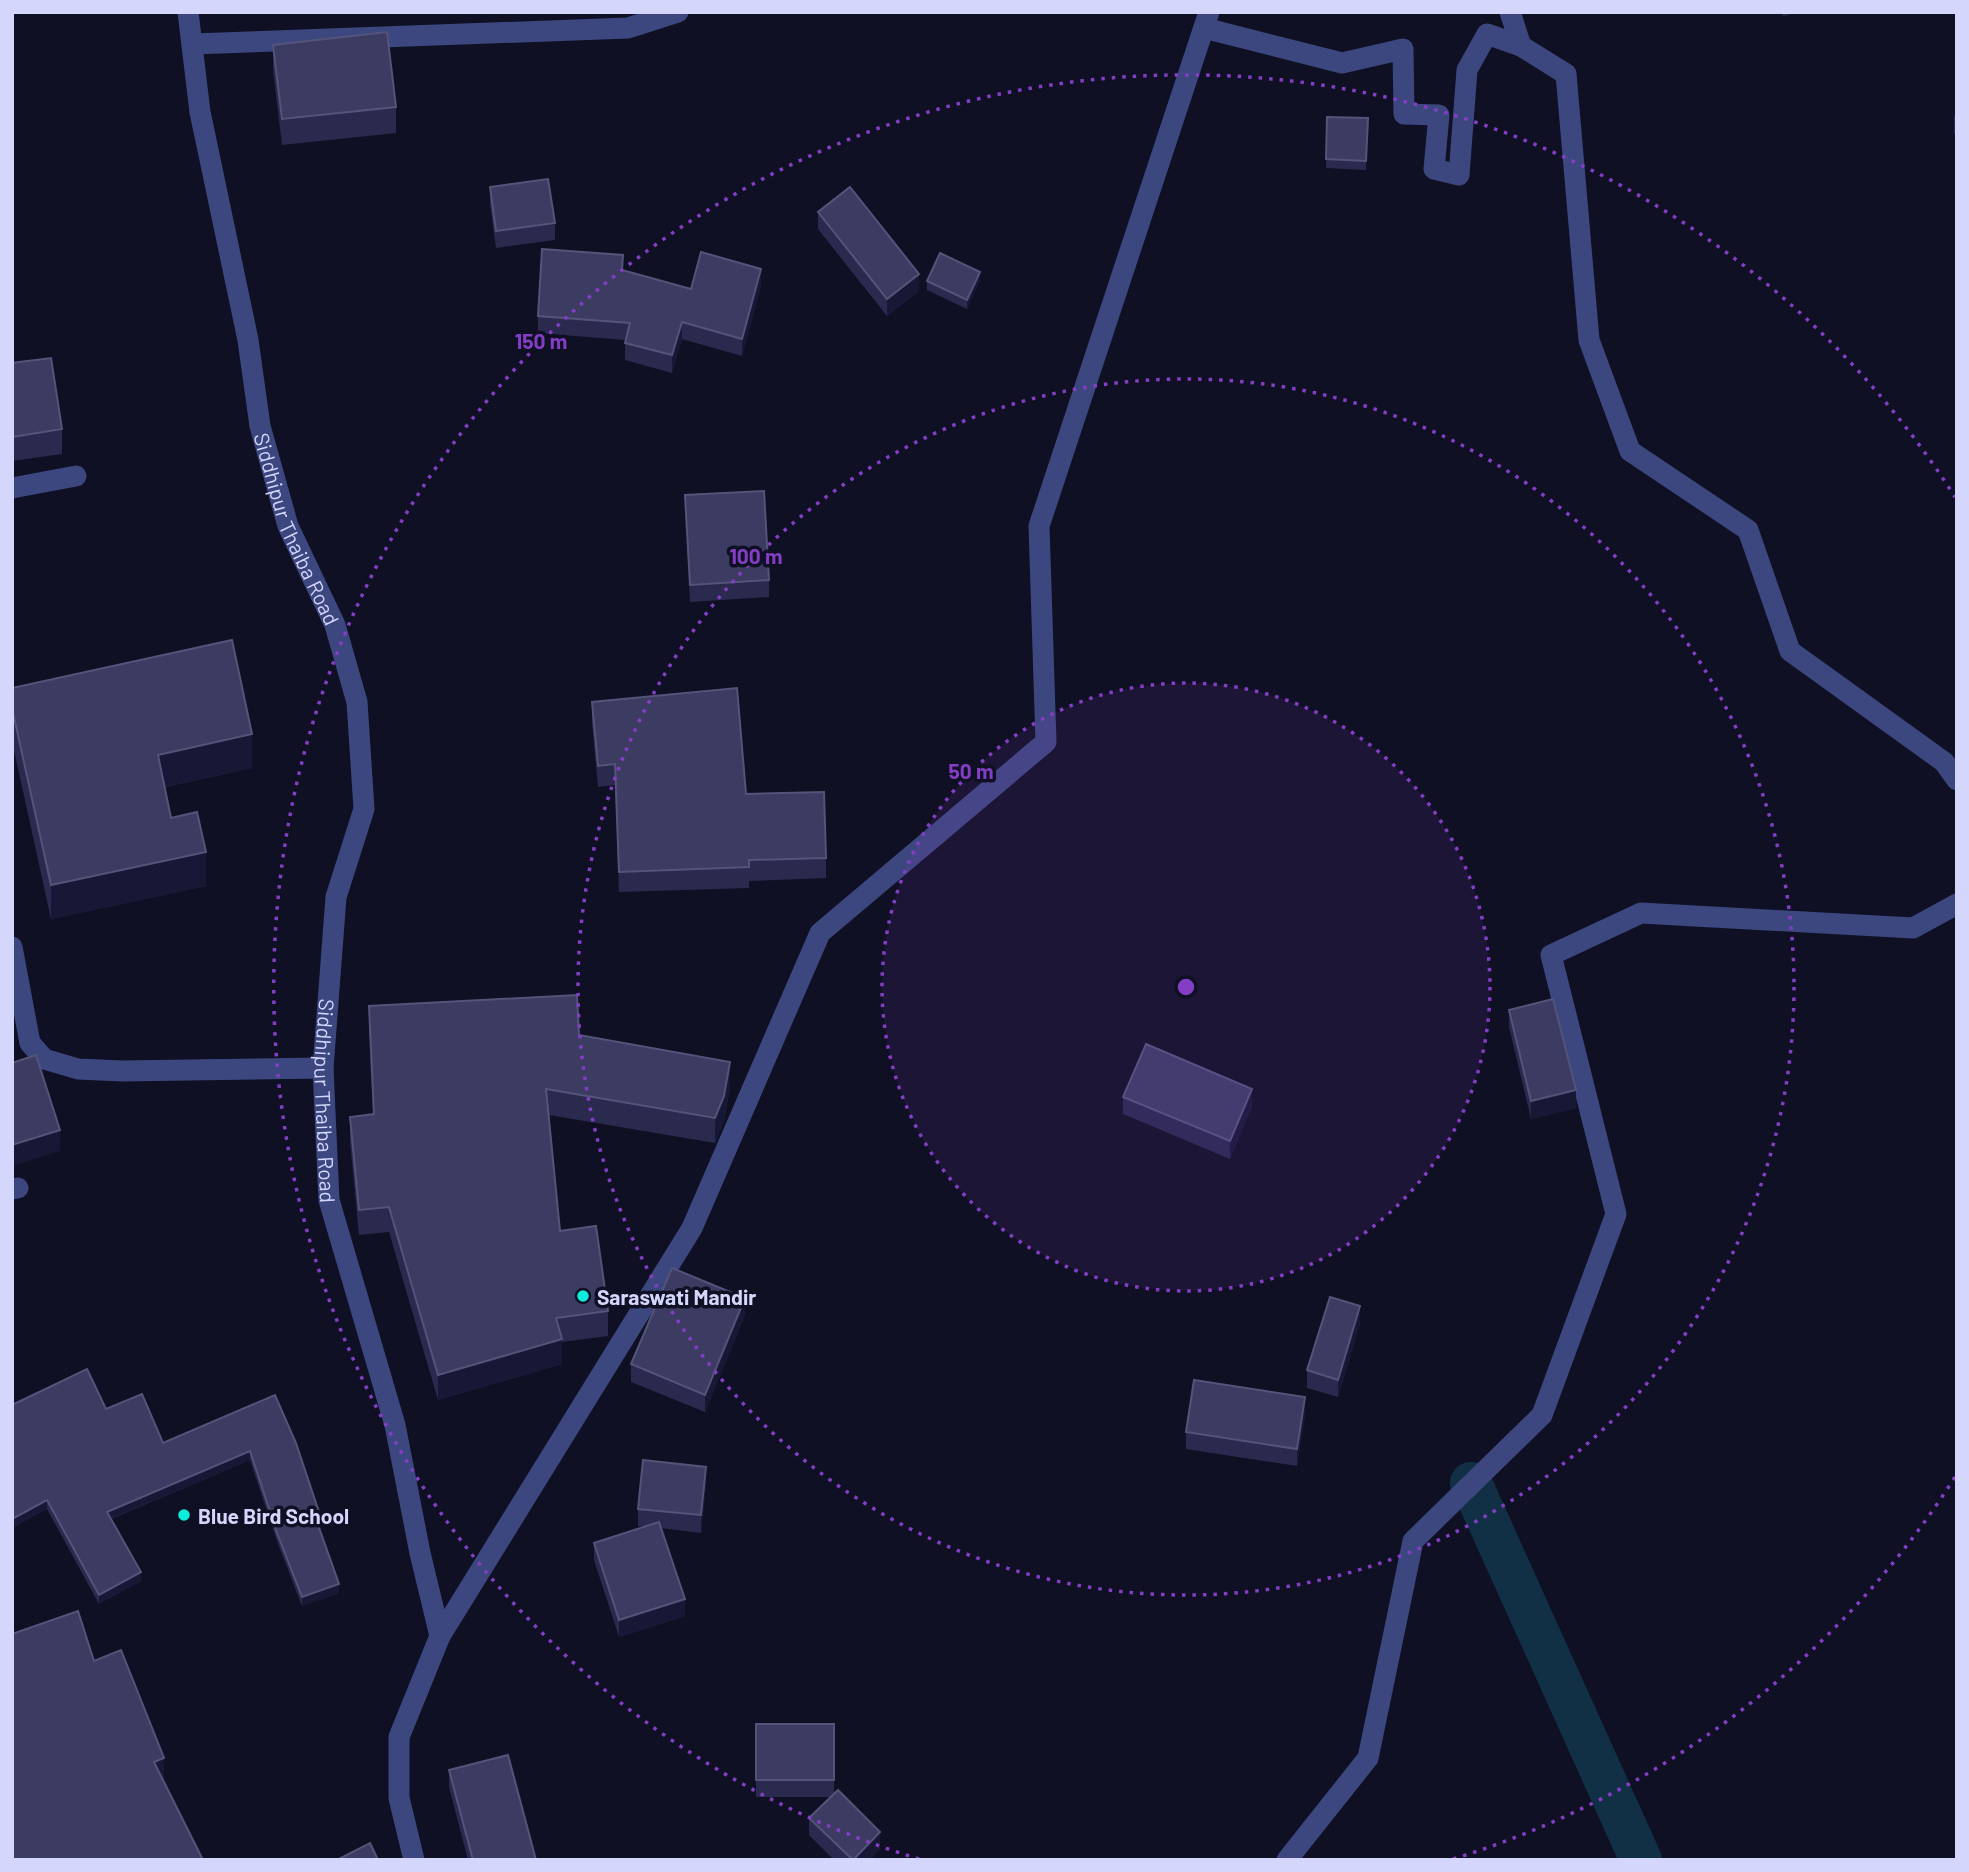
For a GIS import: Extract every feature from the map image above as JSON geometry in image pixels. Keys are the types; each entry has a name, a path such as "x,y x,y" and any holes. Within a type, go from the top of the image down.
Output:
{"street":[{"name":"Siddhipur Thaiba Road","path":"188,12 200,112 248,340 260,426 288,526 335,625 358,702 364,809 337,897 323,1068 329,1200 395,1425 420,1553 440,1636"},
{"path":"192,44 628,28 677,12"},
{"path":"1510,12 1521,46"},
{"path":"414,1860 400,1798 400,1737 440,1636 692,1228 820,933 1046,742 1039,526 1206,20 1342,63 1403,49 1404,114 1439,115 1434,169 1459,175 1467,70 1487,34 1521,46 1566,74 1589,340 1630,451 1748,530 1790,651 1944,762 1957,780"},
{"path":"12,488 76,476"},
{"path":"1287,1860 1368,1758 1413,1541 1542,1415 1616,1214 1551,955 1641,913 1913,928 1957,904"},
{"path":"12,947 30,1043 44,1059 78,1069 122,1071 323,1068"}],"building":[{"path":"387,32 396,107 282,119 273,45"},
{"path":"1327,117 1368,118 1366,161 1326,159"},
{"path":"548,179 555,223 496,231 490,187"},
{"path":"850,187 919,274 887,299 818,212"},
{"path":"542,249 623,255 622,270 691,289 701,252 761,269 742,339 682,322 672,355 625,343 630,323 538,316"},
{"path":"940,253 980,272 967,300 927,281"},
{"path":"51,358 62,429 12,437 12,363"},
{"path":"764,491 769,580 690,585 685,495"},
{"path":"232,640 252,734 158,755 171,818 197,812 206,852 51,885 12,708 12,688"},
{"path":"737,688 746,794 824,792 826,858 749,860 749,867 619,872 615,764 598,766 592,702"},
{"path":"577,995 579,1035 730,1062 724,1096 715,1118 546,1089 560,1231 596,1226 608,1311 556,1318 562,1339 438,1375 389,1207 359,1210 350,1117 374,1114 369,1006"},
{"path":"1553,999 1576,1090 1531,1101 1509,1010"},
{"path":"1146,1044 1252,1089 1230,1141 1123,1097"},
{"path":"36,1055 60,1130 12,1145 12,1063"},
{"path":"672,1268 745,1298 705,1395 631,1364"},
{"path":"1330,1297 1360,1306 1338,1380 1307,1370"},
{"path":"87,1369 106,1409 142,1394 163,1443 275,1395 296,1443 321,1518 316,1519 339,1584 302,1597 250,1451 107,1512 141,1572 99,1595 47,1500 12,1519 12,1405"},
{"path":"1194,1380 1305,1397 1297,1449 1186,1432"},
{"path":"643,1460 706,1467 701,1515 638,1509"},
{"path":"659,1522 685,1599 619,1620 594,1543"},
{"path":"78,1611 94,1661 121,1650 164,1758 154,1762 203,1860 12,1860 12,1634"},
{"path":"756,1724 834,1724 834,1780 756,1780"},
{"path":"508,1755 536,1860 473,1860 449,1770"},
{"path":"838,1790 880,1832 853,1860 809,1818"},
{"path":"370,1843 378,1860 337,1860"}],"waterway":[{"path":"1471,1483 1641,1860"}],"place":[{"name":"Saraswati Mandir","path":"583,1296"},
{"name":"Blue Bird School","path":"184,1515"}]}
